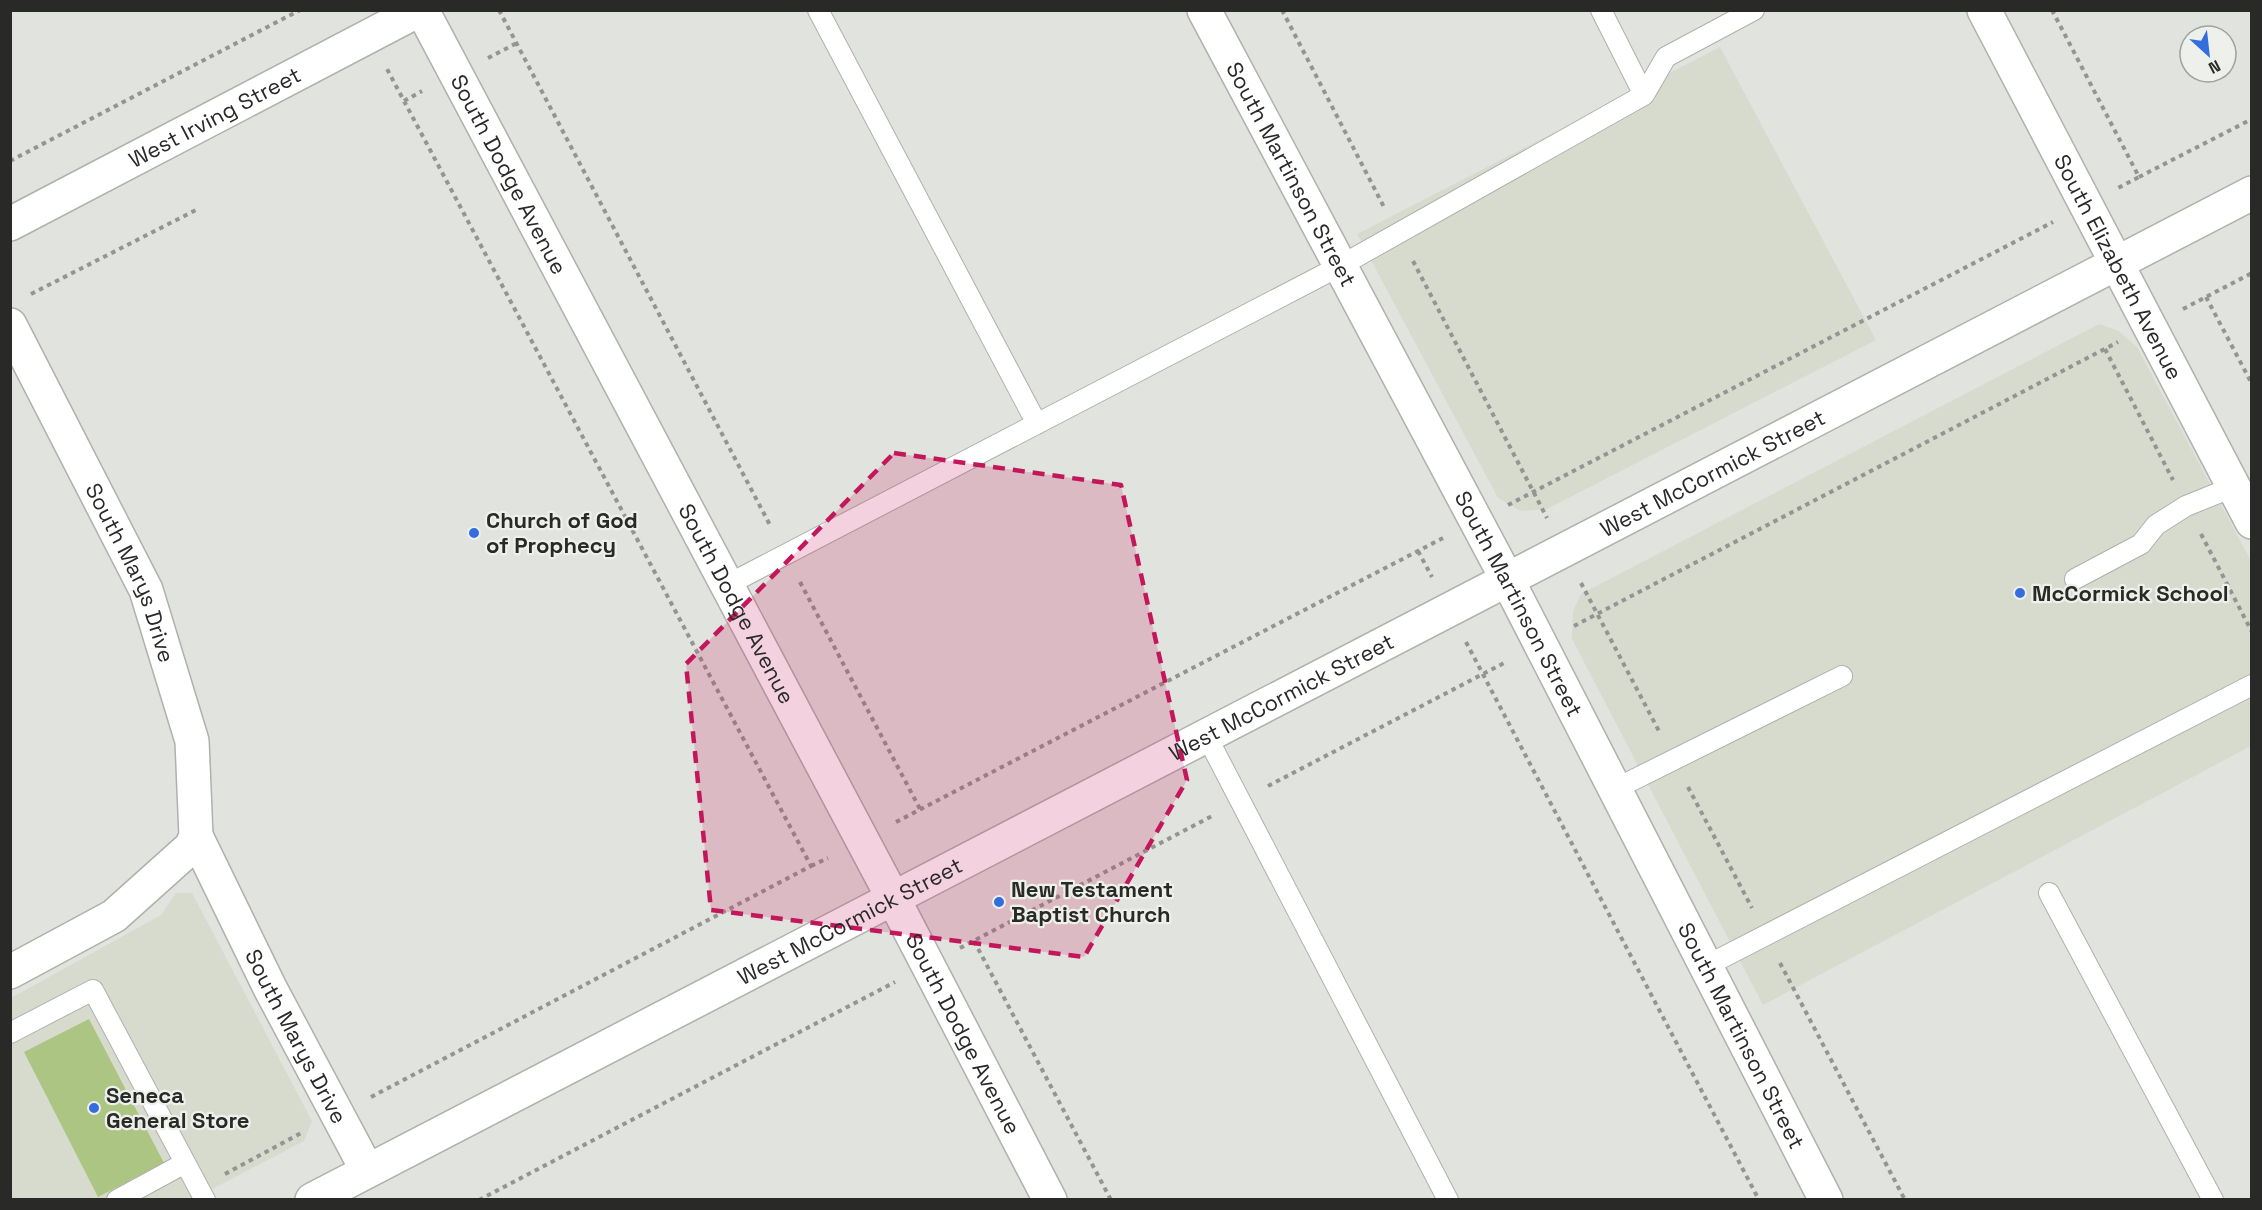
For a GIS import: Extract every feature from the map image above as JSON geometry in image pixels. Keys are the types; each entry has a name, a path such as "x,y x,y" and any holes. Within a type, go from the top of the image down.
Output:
{"street":[{"name":"West Irving Street","path":"10,224 420,10"},
{"name":"South Dodge Avenue","path":"420,10 862,839 1050,1200"},
{"name":"South Martinson Street","path":"1204,10 1541,644 1826,1200"},
{"name":"South Elizabeth Avenue","path":"1984,10 2252,522"},
{"name":"West McCormick Street","path":"312,1200 2252,193"},
{"name":"South Marys Drive","path":"16,312 146,590 192,741 196,836 270,988 367,1170"},
{"path":"10,972 114,916 191,847 196,836"}],"lane":[{"path":"818,10 1037,424"},
{"path":"1601,10 1644,95"},
{"path":"727,585 1340,266 1644,95 1666,57 1754,10"},
{"path":"2075,579 2141,544 2156,525 2186,506 2233,487"},
{"path":"1615,789 1842,676"},
{"path":"1706,966 2252,685"},
{"path":"1206,735 1448,1200"},
{"path":"2049,892 2213,1200"},
{"path":"10,1033 93,990 201,1194"},
{"path":"117,1200 185,1163"}],"path":[{"path":"10,161 300,10"},
{"path":"499,10 920,809"},
{"path":"2052,10 2139,177"},
{"path":"369,36 811,866"},
{"path":"201,1194 338,1114 862,839 2252,119"},
{"path":"16,312 196,210"},
{"path":"479,1200 2252,273"},
{"path":"2206,297 2252,384"},
{"path":"1533,492 1905,1200"},
{"path":"1418,551 1759,1200"},
{"path":"974,940 1111,1200"}],"highlighted area":[{"path":"894,453 1121,485 1187,780 1084,957 711,910 686,664"}],"shaded area":[{"path":"1720,47 1876,340 1547,509 1521,511 1498,498 1357,234"},
{"path":"2099,324 2119,331 2137,347 2251,561 2251,746 1763,1005 1572,639 1573,611 1581,594"},
{"path":"176,893 192,893 312,1121 304,1141 193,1199 11,1200 11,998 161,915"}],"building":[{"name":"Seneca General Store","path":"89,1019 164,1163 98,1197 24,1052"}],"place":[{"name":"Church of God of Prophecy","path":"474,533"},
{"name":"McCormick School","path":"2020,593"},
{"name":"New Testament Baptist Church","path":"999,902"},
{"name":"Seneca General Store","path":"94,1108"}]}
